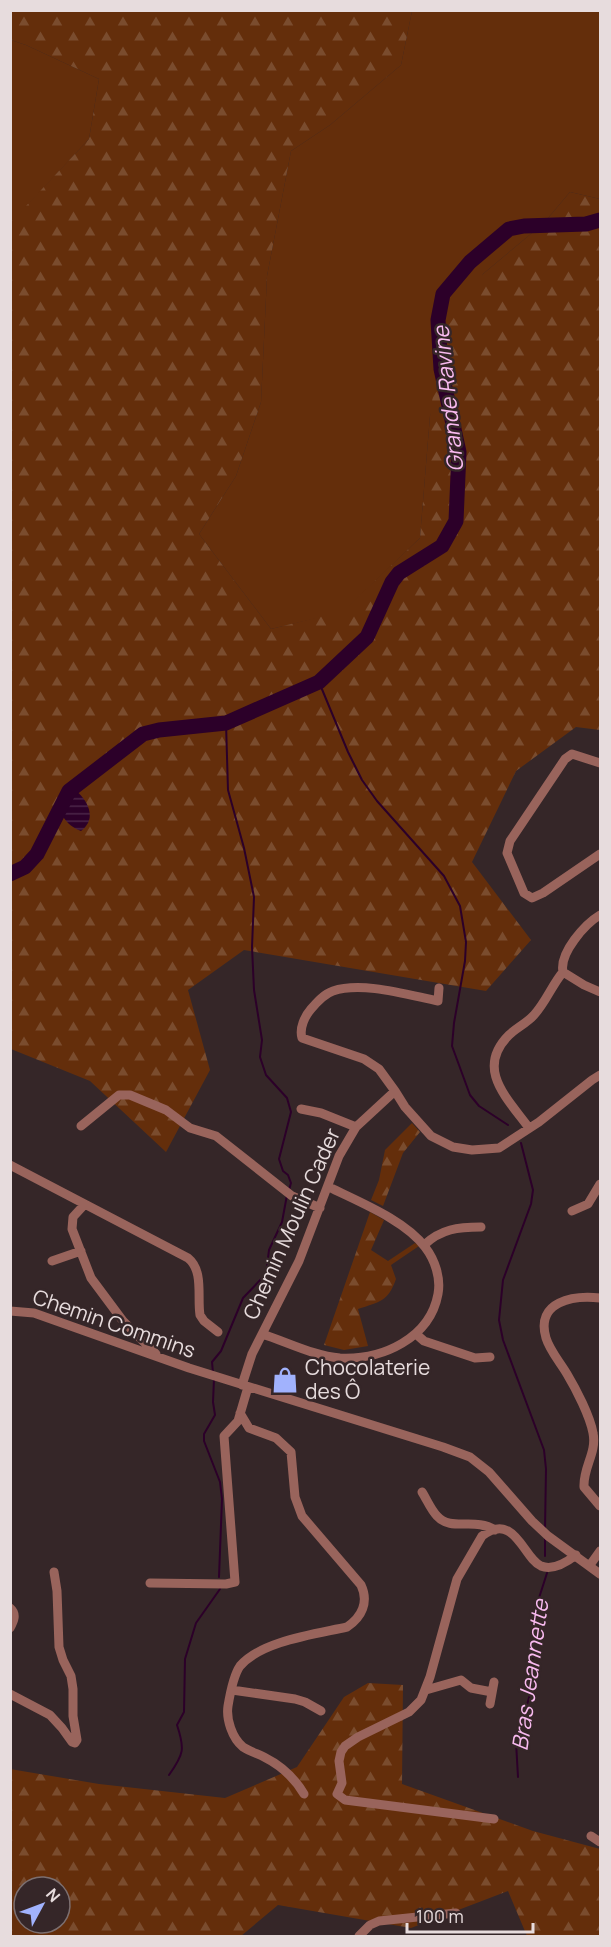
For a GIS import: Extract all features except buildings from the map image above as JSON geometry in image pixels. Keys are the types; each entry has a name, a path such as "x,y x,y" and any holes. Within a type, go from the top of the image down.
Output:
{"street":[{"path":"600,763 572,754 565,759 510,841 507,853 524,893 532,898 600,854"},
{"path":"529,1128 495,1077 493,1061 498,1048 508,1035 533,1016 563,972 562,966 581,929 600,915"},
{"path":"563,972 600,992"},
{"path":"439,988 438,1001 350,987 330,992 307,1013 300,1031 302,1038 364,1059 379,1069 423,1128 441,1142 453,1147 472,1150 500,1148 540,1122 600,1075"},
{"name":"Chemin Moulin Cader","path":"150,1583 226,1584 235,1582 224,1436 238,1421 252,1354 299,1261 339,1156 356,1127 395,1091"},
{"path":"81,1126 119,1095 130,1095 166,1110 189,1128 216,1137 292,1196 320,1208"},
{"path":"301,1109 321,1113 356,1127"},
{"path":"10,1166 194,1262 197,1272 200,1315 218,1332"},
{"path":"572,1211 588,1204 600,1184"},
{"path":"262,1334 329,1357 363,1357 387,1350 416,1334 431,1318 439,1287 437,1271 424,1245 396,1223 328,1187"},
{"path":"84,1205 73,1217 72,1229 97,1287 123,1321 159,1357"},
{"path":"424,1245 442,1231 481,1227"},
{"path":"52,1261 81,1251"},
{"path":"600,1299 584,1296 564,1300 548,1313 544,1324 545,1336 549,1345 568,1375 593,1431 593,1453 586,1471 584,1487 600,1506"},
{"name":"Chemin Commins","path":"10,1311 34,1313 206,1374 470,1457 489,1472 548,1536 600,1574"},
{"path":"416,1334 424,1341 475,1358 490,1357"},
{"path":"240,1413 249,1428 276,1438 291,1452 295,1497 302,1516 361,1585 365,1600 361,1615 347,1627 280,1642 249,1658 239,1667 228,1708 231,1730 243,1747 281,1767 296,1781 304,1794"},
{"path":"422,1491 435,1514 443,1521 453,1524 482,1524 495,1530"},
{"path":"494,1819 342,1799 337,1794 342,1783 339,1761 341,1752 345,1746 358,1737 409,1712 421,1700 426,1690 457,1579 482,1536 488,1532 502,1530 516,1536 542,1567 558,1566 576,1555"},
{"path":"590,1565 600,1551"},
{"path":"10,1694 50,1715 75,1743 77,1740 73,1716 73,1689 71,1676 59,1647 54,1572"},
{"path":"10,1608 14,1611 10,1628"},
{"path":"426,1690 461,1680 471,1688 492,1692"},
{"path":"490,1704 494,1682"},
{"path":"232,1690 295,1699 321,1711"},
{"path":"591,1836 600,1842"},
{"path":"359,1936 370,1925 379,1921 456,1912"}],"green space":[{"path":"11,11 412,11 401,65 330,125 291,151 267,276 261,402 236,476 199,534 271,629 343,611 420,538 430,416 441,337 483,274 544,223 570,192 600,199 600,730 576,727 516,771 472,862 531,940 486,991 244,950 188,990 210,1070 166,1152 90,1081 11,1049 10,223 89,139 99,79 11,40"},
{"path":"412,11 600,11 600,199 570,192 544,223 483,274 430,416 420,538 343,612 271,629 199,534 236,476 261,402 267,276 291,151 330,125 401,65"},
{"path":"11,40 99,79 89,139 11,223"},
{"path":"412,1123 420,1132 403,1153 383,1206 371,1200 379,1180 385,1150"},
{"path":"370,1212 384,1220 371,1250 388,1261 415,1243 419,1246 391,1265 396,1279 386,1297 358,1309 368,1346 344,1350 324,1345"},
{"path":"368,1683 403,1685 402,1784 533,1831 600,1849 600,1936 527,1936 508,1891 411,1928 278,1905 241,1936 11,1936 10,1769 99,1784 225,1798 297,1767 344,1697"}],"shaded area":[{"path":"67,786 81,796 90,812 88,823 81,831 68,823 62,813 61,800"}],"waterway":[{"name":"Grande Ravine","path":"10,874 25,867 37,854 69,791 143,734 159,730 226,723 319,682 367,637 392,582 399,573 442,546 456,521 459,452 441,369 438,320 443,294 470,262 509,229 524,226 586,224 600,220"},
{"name":"Bras Jeannette","path":"319,682 362,780 377,801 444,876 460,906 466,942 465,961 452,1046 470,1095 479,1106 508,1125"},
{"path":"226,723 228,790 244,848 254,897 252,947 254,990 262,1040 260,1057 266,1075 287,1098 291,1112 279,1159 291,1183 289,1190"},
{"name":"Bras Jeannette","path":"521,1143 533,1190 531,1204 503,1280 499,1320 503,1340 544,1450 545,1529"},
{"path":"213,1373 212,1362 221,1351 243,1298 266,1274 269,1250 282,1222 287,1195"},
{"path":"214,1379 215,1415 204,1434 204,1441 220,1482 222,1499 219,1577"},
{"name":"Bras Jeannette","path":"545,1538 545,1556"},
{"name":"Bras Jeannette","path":"518,1777 516,1742 531,1691 533,1646 539,1598 547,1573"},
{"path":"169,1775 182,1751 177,1725 184,1712 185,1659 196,1623 220,1589"}],"place":[{"name":"Chocolaterie des Ô","path":"285,1380"}]}
